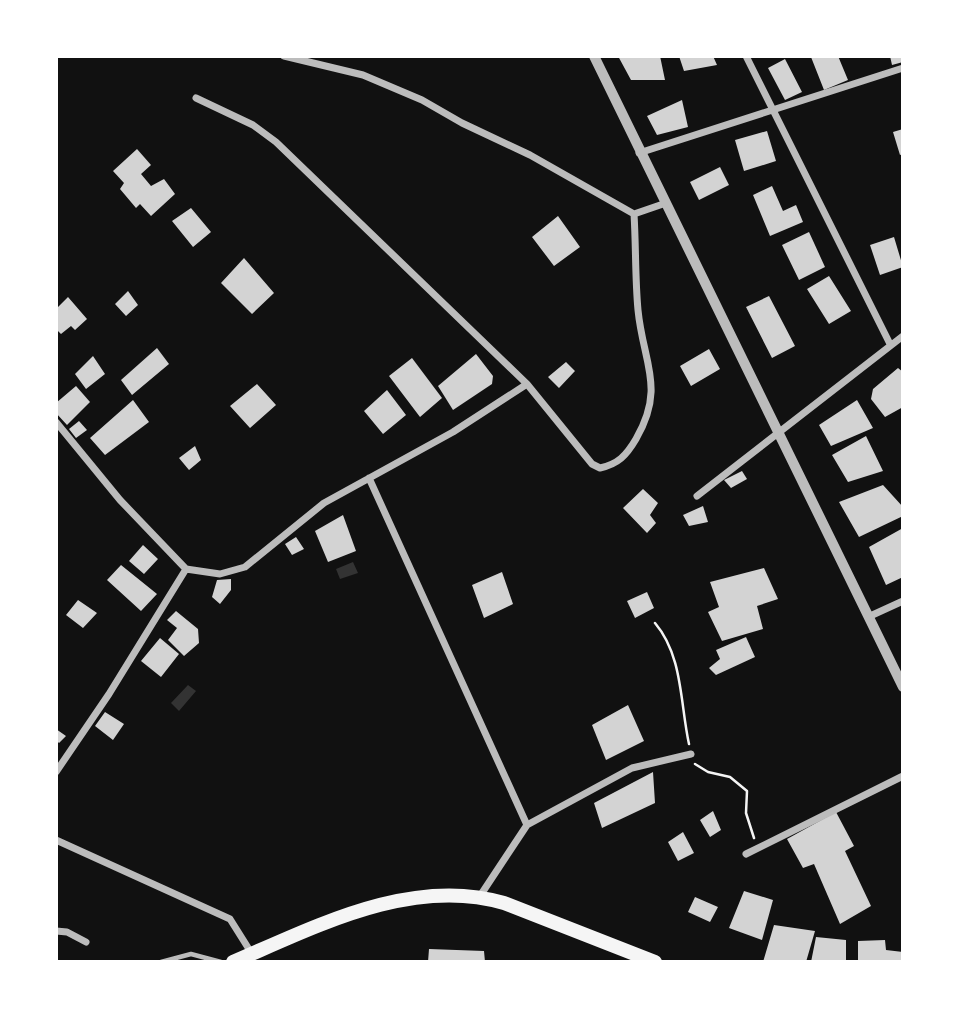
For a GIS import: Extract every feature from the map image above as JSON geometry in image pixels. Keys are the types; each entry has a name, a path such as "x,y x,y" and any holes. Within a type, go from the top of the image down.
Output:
{"main road":[{"path":"233,962 304,931 400,899 453,894 480,896 534,914 655,962"}],"street":[{"path":"284,56 363,75 422,100 461,123 530,155 634,214 666,203"},
{"path":"594,56 639,153 903,687"},
{"path":"746,56 890,344"},
{"path":"639,153 903,68"},
{"path":"196,98 253,125 276,142 527,384 592,464 600,468 619,462 629,450 647,420 652,386 652,373 639,322 634,214"},
{"path":"697,496 903,336"},
{"path":"56,422 120,500 186,569 220,574 245,566 324,503 453,432 527,384"},
{"path":"369,478 527,825"},
{"path":"56,772 109,694 186,569"},
{"path":"868,617 903,601"},
{"path":"480,896 527,825 632,768 691,754"},
{"path":"746,854 903,776"},
{"path":"56,840 230,919 253,954"},
{"path":"56,931 67,932 86,942"}],"lane":[{"path":"161,962 191,954 222,962"}],"path":[{"path":"655,623 666,636 674,655 691,754 696,766 730,777 747,791 746,813 758,848"}],"shaded area":[{"path":"353,562 358,573 340,579 336,569"},
{"path":"188,685 196,691 179,711 171,703"}],"building":[{"path":"618,56 660,56 665,80 631,80"},
{"path":"679,56 713,56 717,65 684,71"},
{"path":"838,56 848,80 824,90 811,57"},
{"path":"890,56 903,56 903,62 892,65"},
{"path":"785,59 802,92 785,100 768,68"},
{"path":"682,100 688,127 657,135 647,116"},
{"path":"903,129 903,154 900,155 893,132"},
{"path":"767,131 776,161 744,171 735,140"},
{"path":"137,149 151,165 141,174 151,186 164,179 175,194 151,216 140,204 136,208 120,189 124,183 113,171"},
{"path":"720,167 729,185 699,200 690,182"},
{"path":"772,186 783,211 796,205 803,222 770,236 753,195"},
{"path":"191,208 211,232 193,247 172,221"},
{"path":"558,216 580,247 554,266 532,237"},
{"path":"809,232 825,267 799,280 782,245"},
{"path":"894,237 903,267 880,275 870,245"},
{"path":"244,258 274,293 252,314 221,283"},
{"path":"829,276 851,311 829,324 807,289"},
{"path":"128,291 138,305 126,316 115,304"},
{"path":"769,296 795,346 772,358 746,307"},
{"path":"68,297 87,319 75,330 71,326 61,334 56,329 56,309"},
{"path":"157,348 169,364 132,395 121,380"},
{"path":"709,349 720,369 691,386 680,366"},
{"path":"476,354 493,376 492,384 453,410 438,386"},
{"path":"93,356 105,374 86,389 75,374"},
{"path":"412,358 442,398 420,417 389,376"},
{"path":"566,362 575,371 559,388 548,377"},
{"path":"898,368 903,372 903,407 885,417 871,399 873,389"},
{"path":"257,384 276,405 250,428 230,406"},
{"path":"76,386 90,402 67,425 56,413 56,403"},
{"path":"387,390 406,415 383,434 364,411"},
{"path":"133,400 149,422 105,455 90,438"},
{"path":"857,400 873,428 831,446 819,425"},
{"path":"79,421 87,430 76,438 69,429"},
{"path":"866,436 883,471 848,482 832,455"},
{"path":"195,446 201,460 189,470 179,458"},
{"path":"742,471 747,479 731,488 724,480"},
{"path":"883,485 903,507 903,516 859,537 839,502"},
{"path":"643,489 658,503 650,515 656,523 647,533 623,508"},
{"path":"703,506 708,522 689,526 683,515"},
{"path":"343,515 356,551 328,562 315,531"},
{"path":"903,528 903,577 886,585 869,547"},
{"path":"296,537 304,549 292,555 285,544"},
{"path":"143,545 158,559 144,574 129,561"},
{"path":"121,565 157,594 141,611 107,580"},
{"path":"764,568 778,599 757,606 763,629 722,641 708,612 719,607 710,582"},
{"path":"502,572 513,604 484,618 472,585"},
{"path":"231,579 231,590 220,604 212,597 217,580"},
{"path":"647,592 654,608 635,618 627,601"},
{"path":"78,600 97,613 83,628 66,615"},
{"path":"176,611 198,629 199,643 184,656 168,640 177,628 167,620"},
{"path":"746,637 755,657 716,675 709,668 720,659 716,650"},
{"path":"160,638 179,654 161,677 141,661"},
{"path":"628,705 644,741 606,760 592,725"},
{"path":"105,712 124,724 113,740 95,726"},
{"path":"56,729 66,736 59,743 56,740"},
{"path":"653,772 655,803 602,828 594,803"},
{"path":"713,811 721,830 710,837 700,820"},
{"path":"836,812 854,846 845,851 871,906 840,924 814,864 803,868 787,839"},
{"path":"683,832 694,853 678,861 668,842"},
{"path":"744,891 773,900 762,940 729,928"},
{"path":"695,897 718,907 710,922 688,912"},
{"path":"774,925 815,931 806,962 763,962"},
{"path":"816,937 846,940 846,962 811,962"},
{"path":"885,940 886,950 903,952 903,962 858,962 858,941"},
{"path":"429,949 484,951 485,962 428,962"}]}
